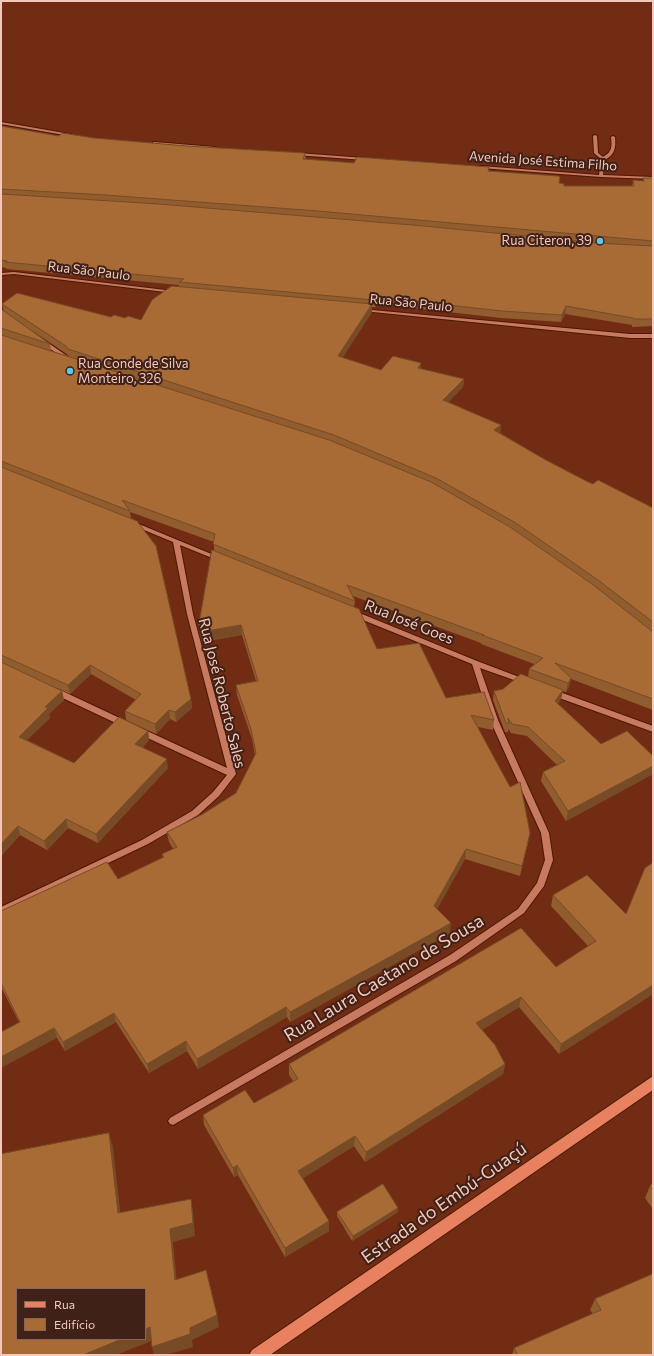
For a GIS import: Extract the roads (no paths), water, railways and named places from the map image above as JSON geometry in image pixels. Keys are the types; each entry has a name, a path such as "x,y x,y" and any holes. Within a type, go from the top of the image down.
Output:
{"main road":[{"name":"Estrada do Embú-Guaçú","path":"257,1355 653,1082"}],"street":[{"path":"1,123 72,136"},
{"path":"595,136 596,153 603,160"},
{"path":"603,160 610,156 614,151 613,137"},
{"path":"146,142 217,148"},
{"path":"296,154 374,160"},
{"path":"601,176 603,160"},
{"name":"Avenida José Estima Filho","path":"476,167 601,176 653,178"},
{"name":"Rua São Paulo","path":"1,274 14,273 181,293"},
{"name":"Rua São Paulo","path":"357,309 622,335 653,336"},
{"path":"42,340 72,361 51,354"},
{"path":"125,521 227,562"},
{"name":"Rua José Roberto Sales","path":"1,911 145,842 195,813 216,794 232,774 190,614 176,541"},
{"name":"Rua José Goes","path":"351,612 475,663 534,685"},
{"name":"Rua Laura Caetano de Sousa","path":"173,1121 453,958 521,911 541,884 549,860 545,833 494,720 475,663"},
{"path":"50,689 232,774"},
{"path":"549,691 653,730"}],"place":[{"name":"Rua Citeron, 39","path":"600,241"},
{"name":"Rua Conde de Silva Monteiro, 326","path":"70,371"}]}
